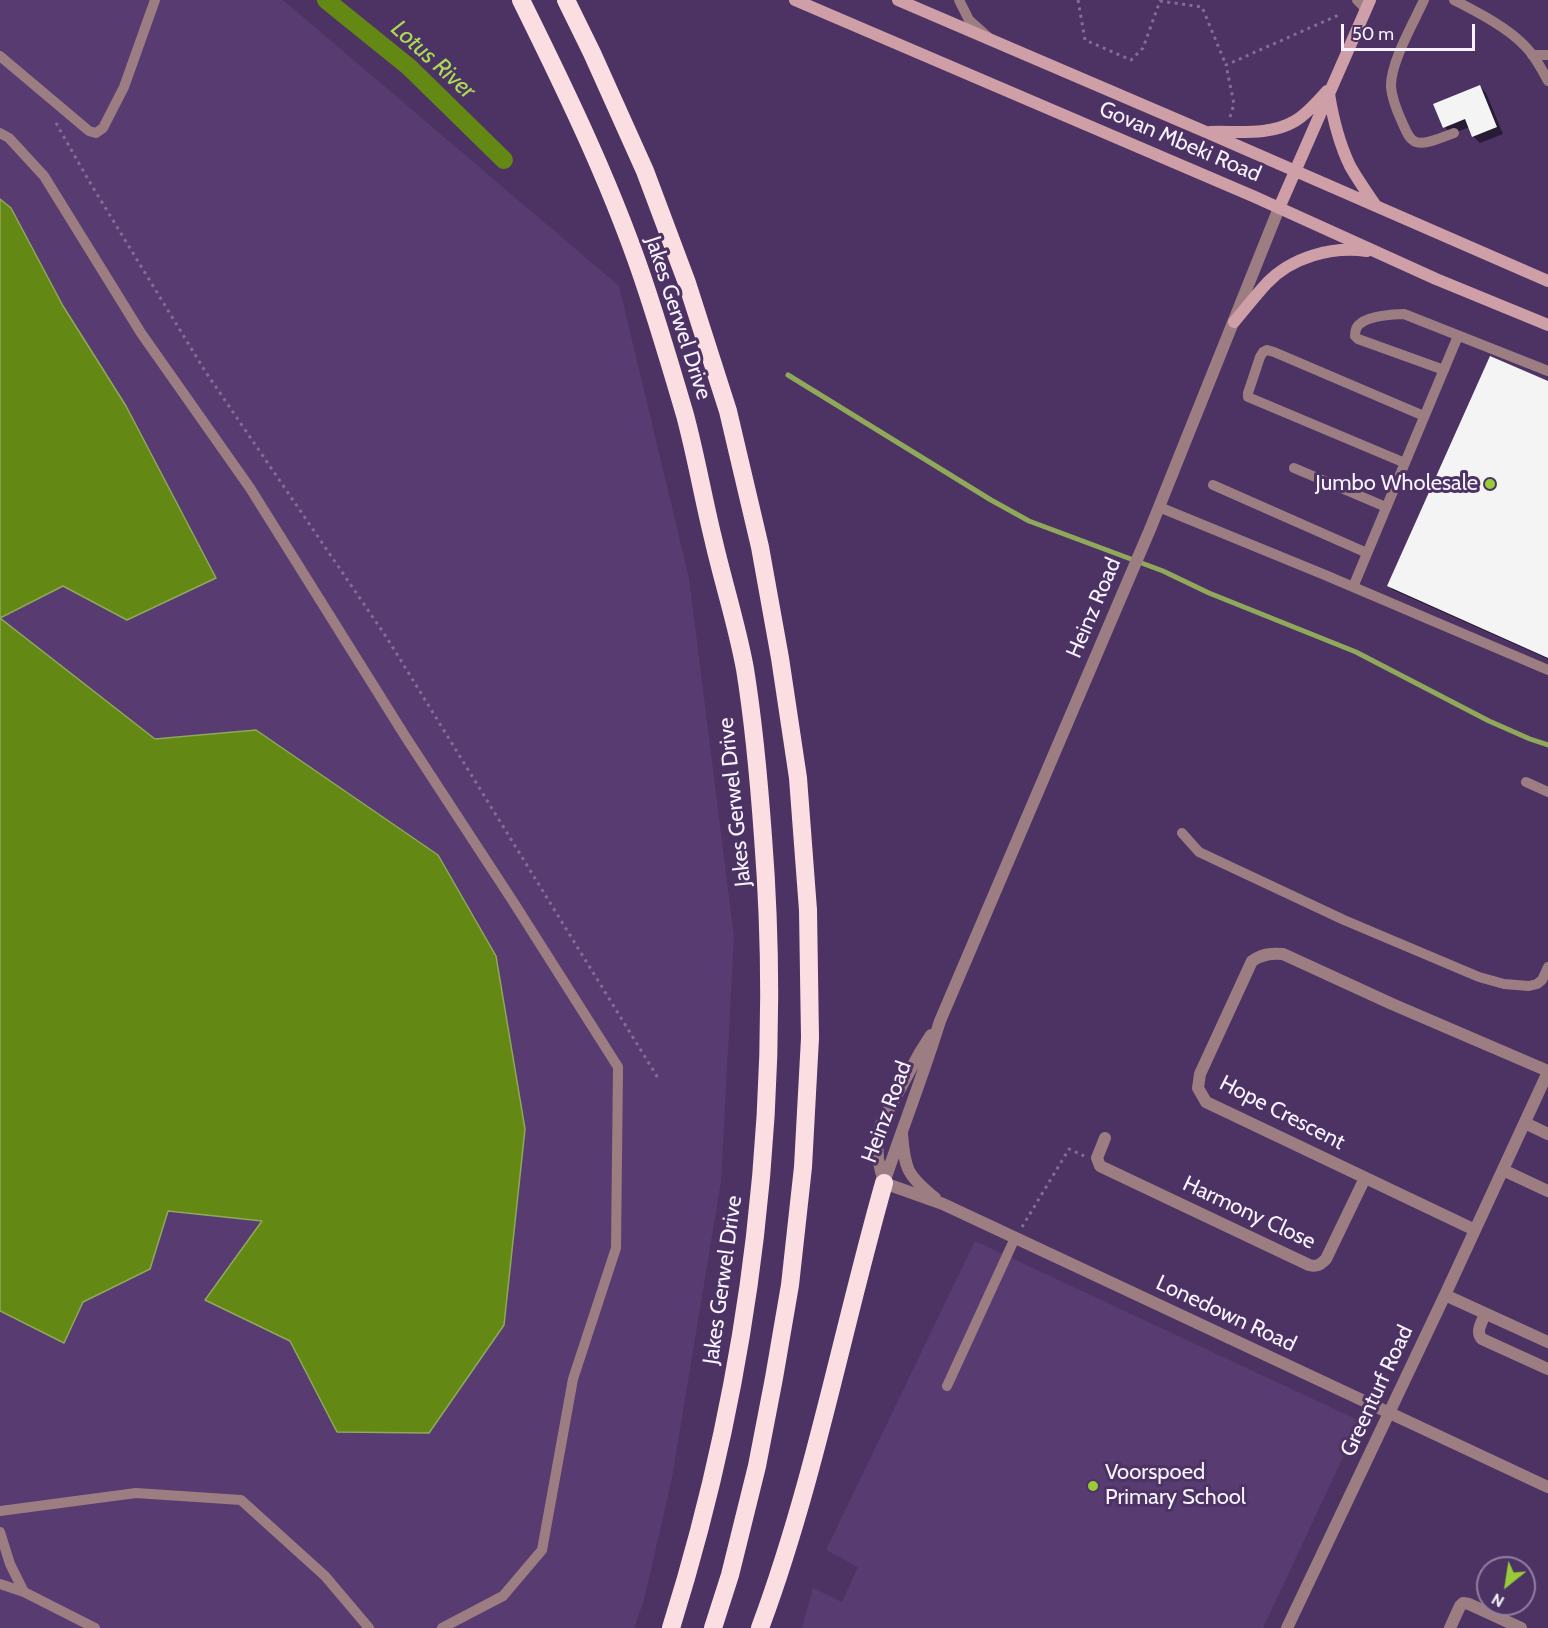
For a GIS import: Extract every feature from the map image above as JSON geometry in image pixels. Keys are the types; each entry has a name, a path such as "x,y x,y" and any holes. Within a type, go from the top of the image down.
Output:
{"highway":[{"name":"Jakes Gerwel Drive","path":"521,0 604,177 648,292 685,417 744,667 759,779 769,905 770,1036 764,1153 751,1275 717,1461 690,1568 671,1628"},
{"name":"Jakes Gerwel Drive","path":"566,0 645,171 687,283 728,411 760,547 798,778 808,910 810,1038 803,1167 789,1285 759,1455 729,1575 713,1628"},
{"path":"760,1628 797,1517 830,1398 869,1234 884,1183"}],"main road":[{"name":"Govan Mbeki Road","path":"795,0 1280,208 1436,279 1548,325"},
{"name":"Govan Mbeki Road","path":"897,0 1548,281"},
{"path":"1280,208 1364,3"},
{"path":"1206,132 1239,132 1282,126 1295,121 1331,88"},
{"path":"1331,88 1338,135 1344,151 1351,167 1376,206"},
{"path":"1234,322 1269,282 1284,270 1301,261 1333,251 1355,250 1380,253"}],"street":[{"name":"Heinz Road","path":"884,1183 940,1022 1151,527 1280,208"},
{"name":"Hope Crescent","path":"1475,1230 1206,1102 1198,1088 1200,1074 1252,961 1271,953 1283,954 1548,1072"},
{"name":"Heinz Road","path":"884,1183 878,1159 877,1138 881,1124 919,1054 940,1022"},
{"name":"Greenturf Road","path":"1287,1628 1390,1414 1548,1072"},
{"path":"1525,1123 1548,1134"},
{"path":"902,1129 904,1158 911,1177 943,1204"},
{"path":"1097,1161 1105,1138"},
{"name":"Harmony Close","path":"1097,1161 1100,1167 1309,1265 1316,1266 1326,1259 1365,1178"},
{"path":"1503,1170 1548,1191"},
{"name":"Lonedown Road","path":"884,1183 943,1204 1548,1487"},
{"path":"1445,1295 1548,1342"},
{"path":"1485,1314 1479,1330 1482,1339 1548,1369"},
{"path":"1450,1628 1463,1603 1521,1628"}],"lane":[{"path":"0,56 89,131 96,133 103,128 124,87 155,0"},
{"path":"959,0 969,20 992,40"},
{"path":"1424,0 1396,63 1391,85 1394,102 1413,141 1426,142 1454,133"},
{"path":"1454,0 1488,18 1524,44 1548,81"},
{"path":"1532,55 1548,55"},
{"path":"0,133 9,138 44,176 141,333 250,488 398,726 618,1067 616,1248 573,1378 542,1550 503,1596 442,1628"},
{"path":"1444,370 1358,339 1355,336 1356,328 1361,322 1386,315 1404,314 1548,371"},
{"path":"1353,587 1458,336"},
{"path":"1405,463 1248,397 1260,357 1267,350 1274,352 1424,416"},
{"path":"1294,468 1386,507"},
{"path":"1213,485 1367,553"},
{"path":"1159,507 1548,670"},
{"path":"1526,782 1548,792"},
{"path":"1182,833 1199,852 1344,920 1479,977 1519,986 1537,984 1545,982 1548,967"},
{"path":"947,1386 1015,1238"},
{"path":"0,1511 136,1493 241,1500 325,1576 369,1628"},
{"path":"0,1532 10,1564 24,1592"},
{"path":"0,1584 24,1592 95,1628"}],"path":[{"path":"1078,0 1085,40 1131,60 1143,48 1160,1 1202,7 1226,65 1234,104 1230,117"},
{"path":"1226,65 1341,14"},
{"path":"56,123 205,370 387,638 658,1078"},
{"path":"1015,1238 1069,1149 1097,1161"}],"shaded area":[{"path":"0,0 283,0 619,286 689,578 734,937 721,1181 672,1478 644,1600 634,1628 0,1628"},
{"path":"0,199 11,208 63,306 126,406 216,578 127,620 63,586 0,618"},
{"path":"0,618 155,739 256,730 438,855 496,956 525,1129 504,1325 429,1433 337,1432 290,1341 205,1300 262,1221 168,1211 150,1269 83,1302 64,1343 0,1311"},
{"name":"Voorspoed Primary School","path":"975,1241 1360,1421 1263,1628 802,1628 813,1588 842,1602 858,1567 826,1550"}],"building":[{"path":"1480,85 1497,127 1472,137 1465,119 1443,128 1433,104"},
{"name":"Jumbo Wholesale","path":"1490,356 1548,381 1548,658 1387,586"}],"waterway":[{"name":"Lotus River","path":"326,0 409,67 504,160"},
{"path":"788,375 1029,521 1163,571 1209,593 1356,652 1489,721 1548,745"}],"place":[{"name":"Jumbo Wholesale","path":"1490,484"},
{"name":"Voorspoed Primary School","path":"1093,1486"}]}
